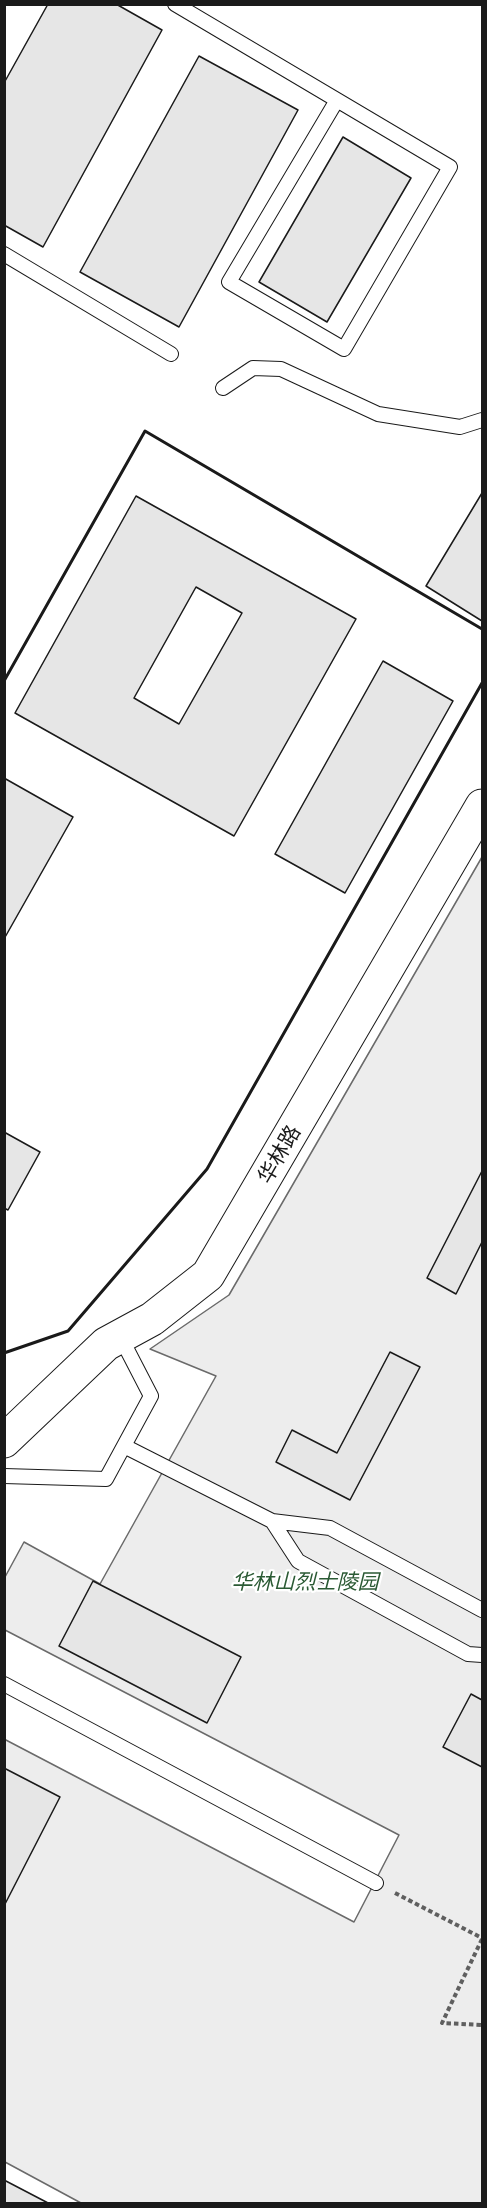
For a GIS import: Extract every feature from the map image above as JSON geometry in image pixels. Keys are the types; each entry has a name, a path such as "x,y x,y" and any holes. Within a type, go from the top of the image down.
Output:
{"street":[{"name":"华林路","path":"4,1441 106,1344 152,1319 208,1275 483,806"}],"lane":[{"path":"175,4 337,100 450,167 344,349 230,282 337,100"},
{"path":"4,254 171,354"},
{"path":"224,388 253,368 281,369 378,414 460,427 483,420"},
{"path":"4,1476 106,1479 151,1396 120,1336"},
{"path":"124,1446 272,1521 330,1528 483,1610"},
{"path":"272,1521 298,1561 468,1654 483,1655"},
{"path":"4,1684 376,1883"}],"path":[{"path":"376,1883 483,1939 442,2023 483,2025"}],"shaded area":[{"name":"华林山烈士陵园","path":"482,857 482,2203 81,2203 5,2162 4,1739 354,1922 399,1835 5,1630 5,1577 24,1542 100,1584 216,1376 150,1349 229,1295"}],"building":[{"path":"48,4 116,4 162,30 43,247 4,225 4,83"},
{"path":"199,56 298,110 179,327 80,272"},
{"path":"343,137 411,178 327,322 259,282"},
{"path":"482,493 482,621 426,586"},
{"path":"136,496 356,619 234,836 15,713","holes":["196,587 242,613 179,724 134,698"]},
{"path":"383,661 453,701 345,893 275,854"},
{"path":"4,778 73,817 4,939"},
{"path":"4,1132 40,1152 8,1210 4,1208"},
{"path":"482,1171 482,1242 456,1294 427,1278"},
{"path":"390,1352 420,1367 350,1500 276,1462 292,1430 337,1453"},
{"path":"93,1581 241,1657 207,1723 59,1646"},
{"path":"471,1694 482,1700 482,1767 443,1747"},
{"path":"4,1768 60,1797 4,1906"},
{"path":"4,2180 50,2204 4,2204"}],"wall":[{"path":"4,681 145,431 482,629"},
{"path":"4,1353 68,1331 207,1169 482,683"}]}
